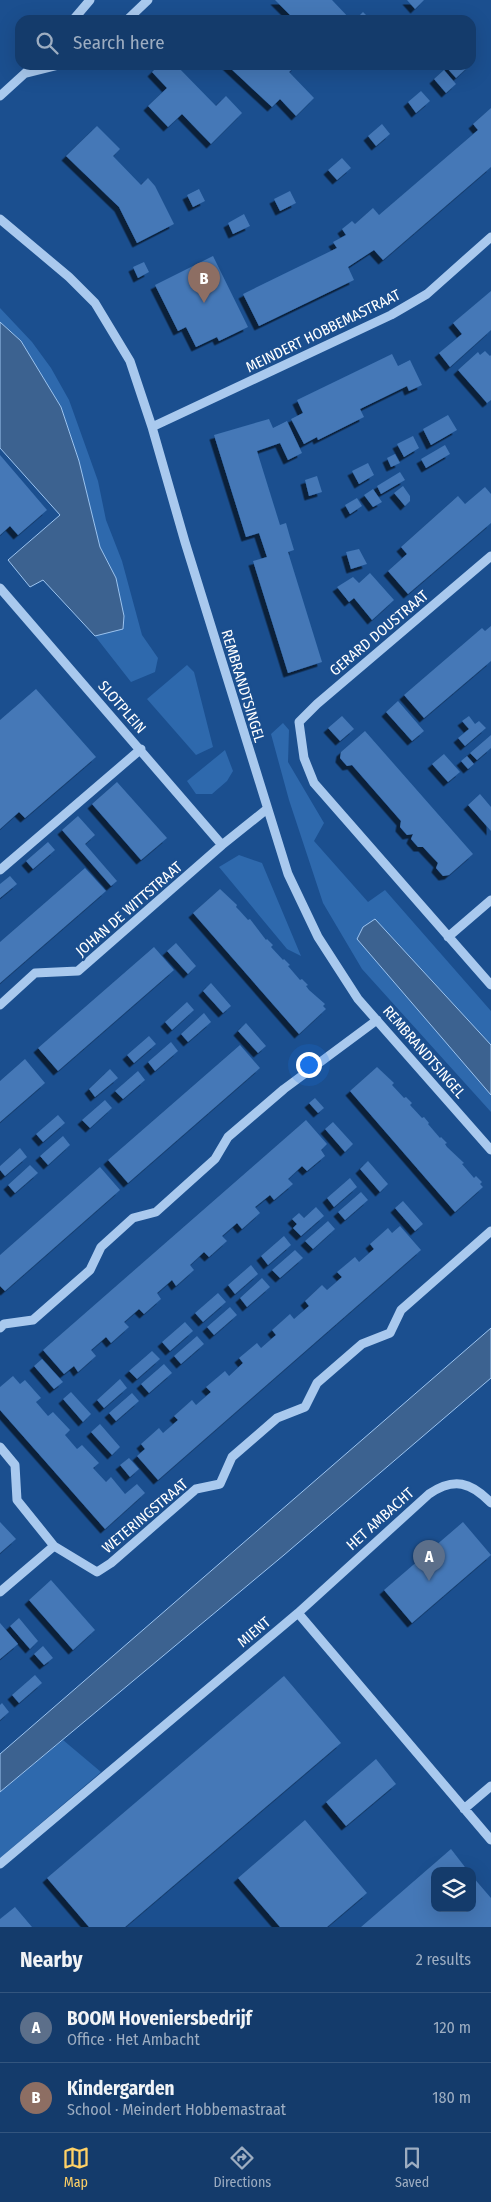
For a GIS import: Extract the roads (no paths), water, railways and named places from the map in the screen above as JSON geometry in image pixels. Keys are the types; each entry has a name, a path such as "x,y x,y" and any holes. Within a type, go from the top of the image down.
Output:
{"street":[{"path":"77,15 90,0"},
{"path":"132,15 148,0"},
{"path":"0,96 30,70"},
{"path":"27,74 41,70"},
{"name":"REMBRANDTSINGEL","path":"0,219 69,276 95,303 130,361 152,426 288,874 318,937 358,999 491,1150"},
{"name":"MEINDERT HOBBEMASTRAAT","path":"152,426 391,315 427,294 491,237"},
{"name":"GERARD DOUSTRAAT","path":"448,937 314,783 304,758 299,722 317,704 491,556"},
{"name":"SLOTPLEIN","path":"0,588 141,749 0,870"},
{"path":"141,749 222,845"},
{"name":"JOHAN DE WITTSTRAAT","path":"0,1005 36,974 78,971 222,845 267,809"},
{"path":"491,900 448,937 491,986"},
{"path":"0,1328 4,1324 33,1320 90,1270 101,1247 133,1218 156,1212 215,1159 228,1137 284,1089 377,1020"},
{"name":"WETERINGSTRAAT","path":"54,1546 97,1572 111,1563 196,1489 220,1484 232,1457 277,1418 305,1407 317,1383 362,1344 390,1333 401,1310 491,1231"},
{"path":"0,1448 15,1465 17,1500 54,1546 0,1592"},
{"name":"HET AMBACHT","path":"298,1613 439,1487 450,1483 473,1487 491,1503"},
{"path":"298,1613 491,1840"},
{"name":"MIENT","path":"0,1864 298,1613"},
{"path":"464,1809 491,1786"}],"place":[{"name":"Kindergarden","path":"204,303"},
{"name":"BOOM Hoveniersbedrijf","path":"429,1581"}]}
